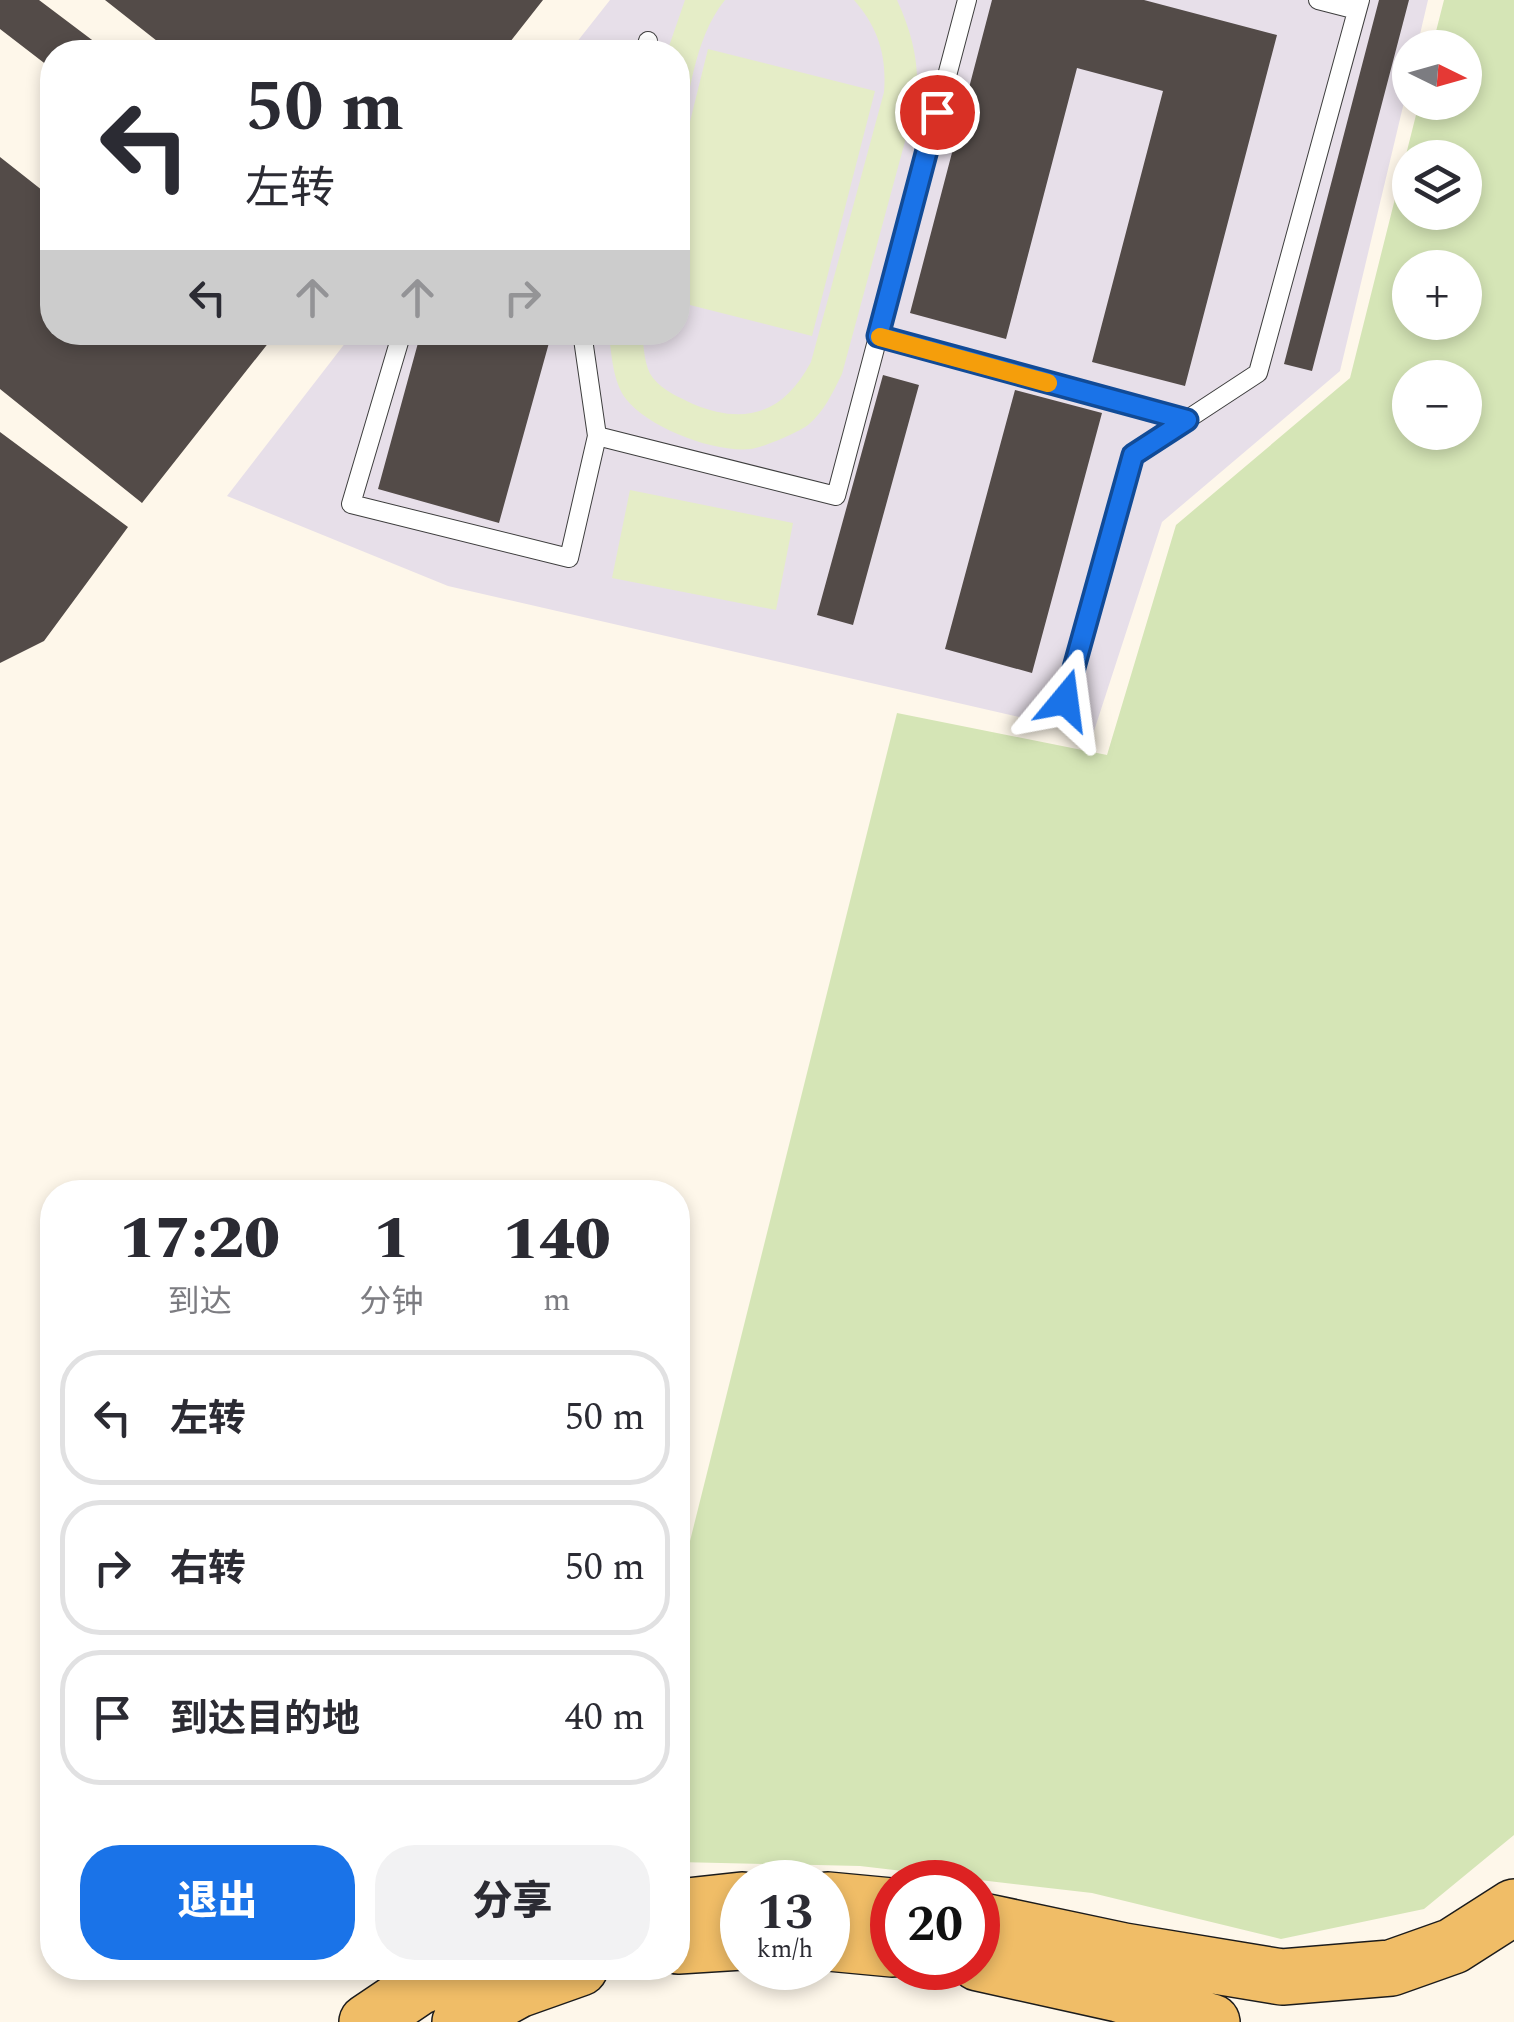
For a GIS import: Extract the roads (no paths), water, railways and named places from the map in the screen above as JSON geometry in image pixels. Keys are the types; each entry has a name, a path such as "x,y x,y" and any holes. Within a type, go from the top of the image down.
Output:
{"main road":[{"path":"690,1906 720,1902"},
{"path":"1000,1925 1124,1951 1282,1977 1391,1968 1453,1946 1514,1907"},
{"path":"690,1945 720,1943"},
{"path":"1000,1969 1118,1994 1212,2022"},
{"path":"367,2022 436,1980"},
{"path":"460,2022 518,1990 546,1980"}],"lane":[{"path":"597,436 836,496 967,0"},
{"path":"1065,700 1133,455 1258,373 1358,5 1318,0"},
{"path":"878,336 1187,420"},
{"path":"398,345 351,504 569,558 597,436 584,345"}]}
